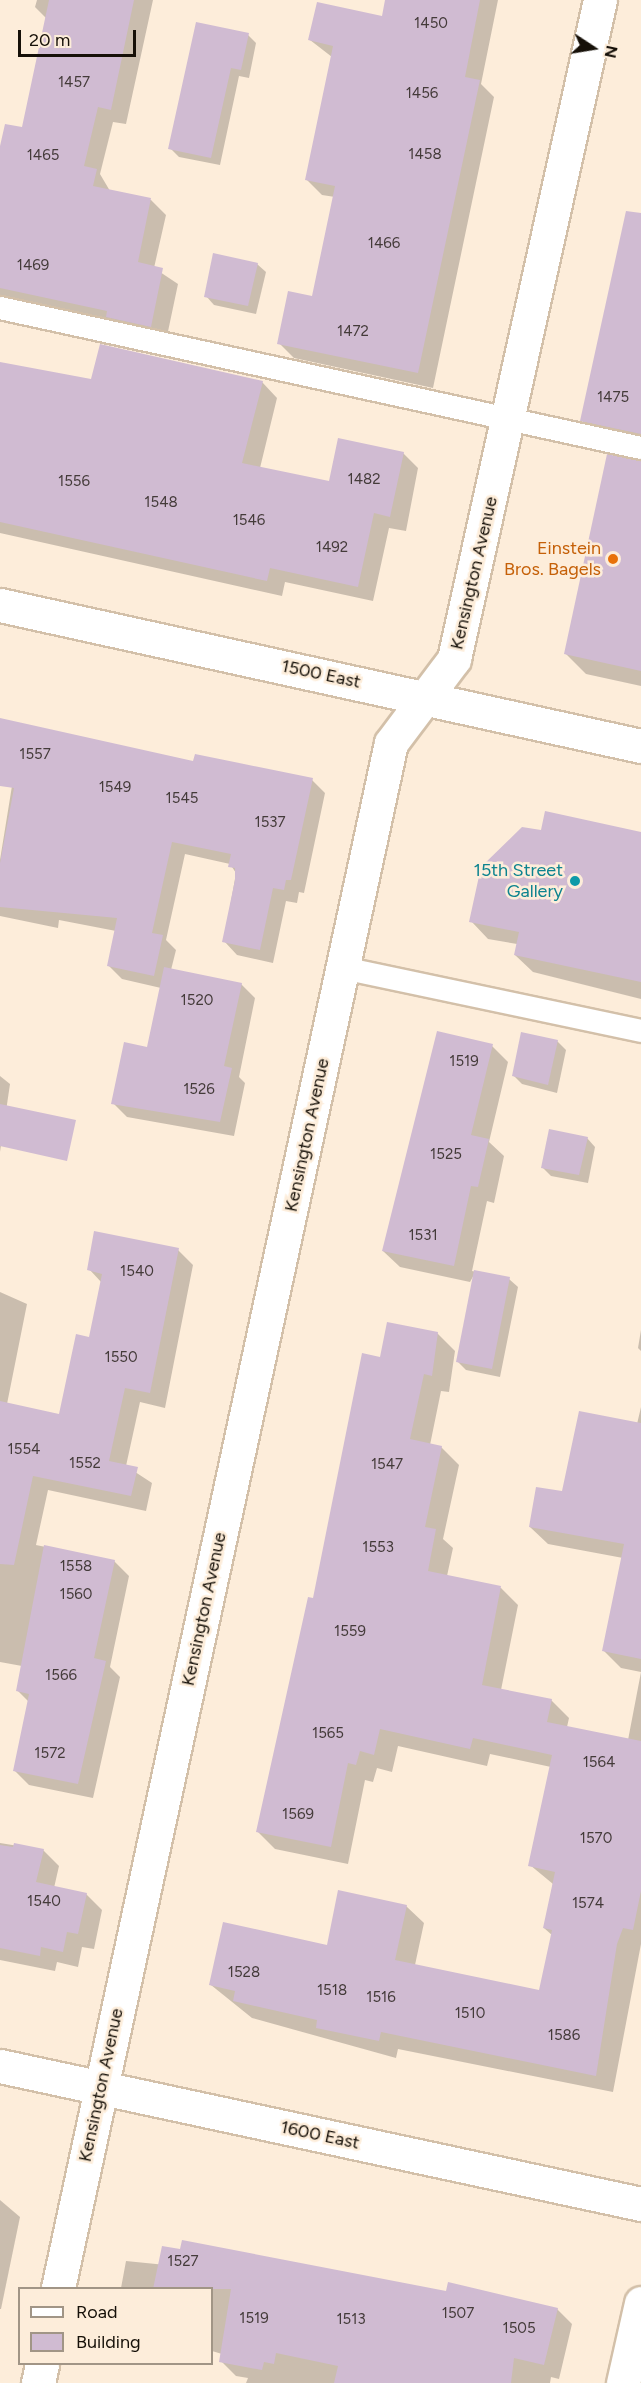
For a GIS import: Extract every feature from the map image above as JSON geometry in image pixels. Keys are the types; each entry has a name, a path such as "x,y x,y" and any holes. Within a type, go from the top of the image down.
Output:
{"street":[{"name":"Kensington Avenue","path":"58,2287 391,743 454,659 600,0"},
{"name":"1500 East","path":"0,605 641,746"},
{"name":"1600 East","path":"0,2066 641,2204"},
{"path":"623,2383 641,2303"}],"lane":[{"path":"0,308 641,448"},
{"path":"343,968 641,1031"}],"building":[{"path":"49,0 134,0 111,110 98,107 84,166 97,169 93,186 151,198 138,262 163,268 151,327 106,317 107,311 0,288 0,146 5,124 22,127"},
{"path":"385,0 480,0 465,77 480,80 418,373 277,344 288,291 312,296 335,186 305,180 333,46 308,40 317,2 382,16"},
{"path":"196,22 249,33 241,70 231,68 211,158 168,149"},
{"path":"626,211 641,213 641,434 580,421"},
{"path":"213,253 258,263 248,306 204,297"},
{"path":"100,344 263,381 242,463 329,481 338,438 404,452 390,517 374,513 358,587 270,568 267,581 0,522 0,362 91,379"},
{"name":"Einstein Bros. Bagels","path":"607,454 641,461 641,671 564,654"},
{"path":"0,718 193,761 195,754 313,778 291,880 286,880 284,890 273,888 260,950 222,942 235,880 235,868 228,867 231,854 172,842 152,933 163,935 154,976 107,966 117,918 0,907 0,863 14,788 0,786"},
{"name":"15th Street Gallery","path":"545,811 641,832 641,982 514,955 519,932 469,922 481,867 522,827 541,830"},
{"path":"164,967 242,983 224,1066 232,1068 220,1122 111,1104 124,1042 147,1047"},
{"path":"437,1031 493,1044 471,1135 489,1139 478,1187 471,1186 454,1266 382,1251"},
{"path":"521,1032 558,1040 548,1085 512,1076"},
{"path":"0,1104 76,1120 67,1161 0,1146"},
{"path":"549,1129 588,1137 579,1175 541,1168"},
{"path":"94,1231 179,1248 150,1393 125,1388 109,1461 138,1467 131,1496 33,1476 14,1565 0,1564 0,1401 59,1414 76,1334 89,1337 102,1274 87,1270"},
{"path":"474,1270 510,1277 492,1369 456,1362"},
{"path":"387,1322 438,1332 432,1376 424,1374 410,1439 442,1446 425,1527 436,1529 428,1571 501,1586 482,1685 552,1699 547,1722 641,1741 641,1891 633,1930 623,1928 617,1944 596,2076 381,2032 379,2041 316,2028 317,2020 233,2001 235,1991 209,1985 223,1922 327,1945 338,1890 407,1905 395,1960 539,1990 552,1930 543,1928 555,1872 528,1866 552,1755 473,1738 470,1749 380,1729 374,1755 360,1751 356,1765 348,1763 331,1847 256,1832 308,1597 313,1598 362,1353 380,1357"},
{"path":"579,1411 641,1423 641,1659 602,1651 624,1544 529,1527 536,1487 562,1491"},
{"path":"44,1545 115,1560 94,1658 106,1661 78,1784 13,1771 29,1694 16,1691"},
{"path":"14,1843 44,1849 36,1882 87,1893 78,1934 67,1932 63,1952 41,1947 40,1956 0,1948 0,1845 13,1847"},
{"path":"182,2240 446,2291 448,2282 558,2308 544,2365 514,2358 511,2383 334,2383 338,2366 276,2353 274,2364 264,2362 262,2370 219,2362 231,2289 153,2287 162,2246 180,2249"}],"place":[{"name":"Einstein Bros. Bagels","path":"613,559"},
{"name":"15th Street Gallery","path":"575,881"}]}
